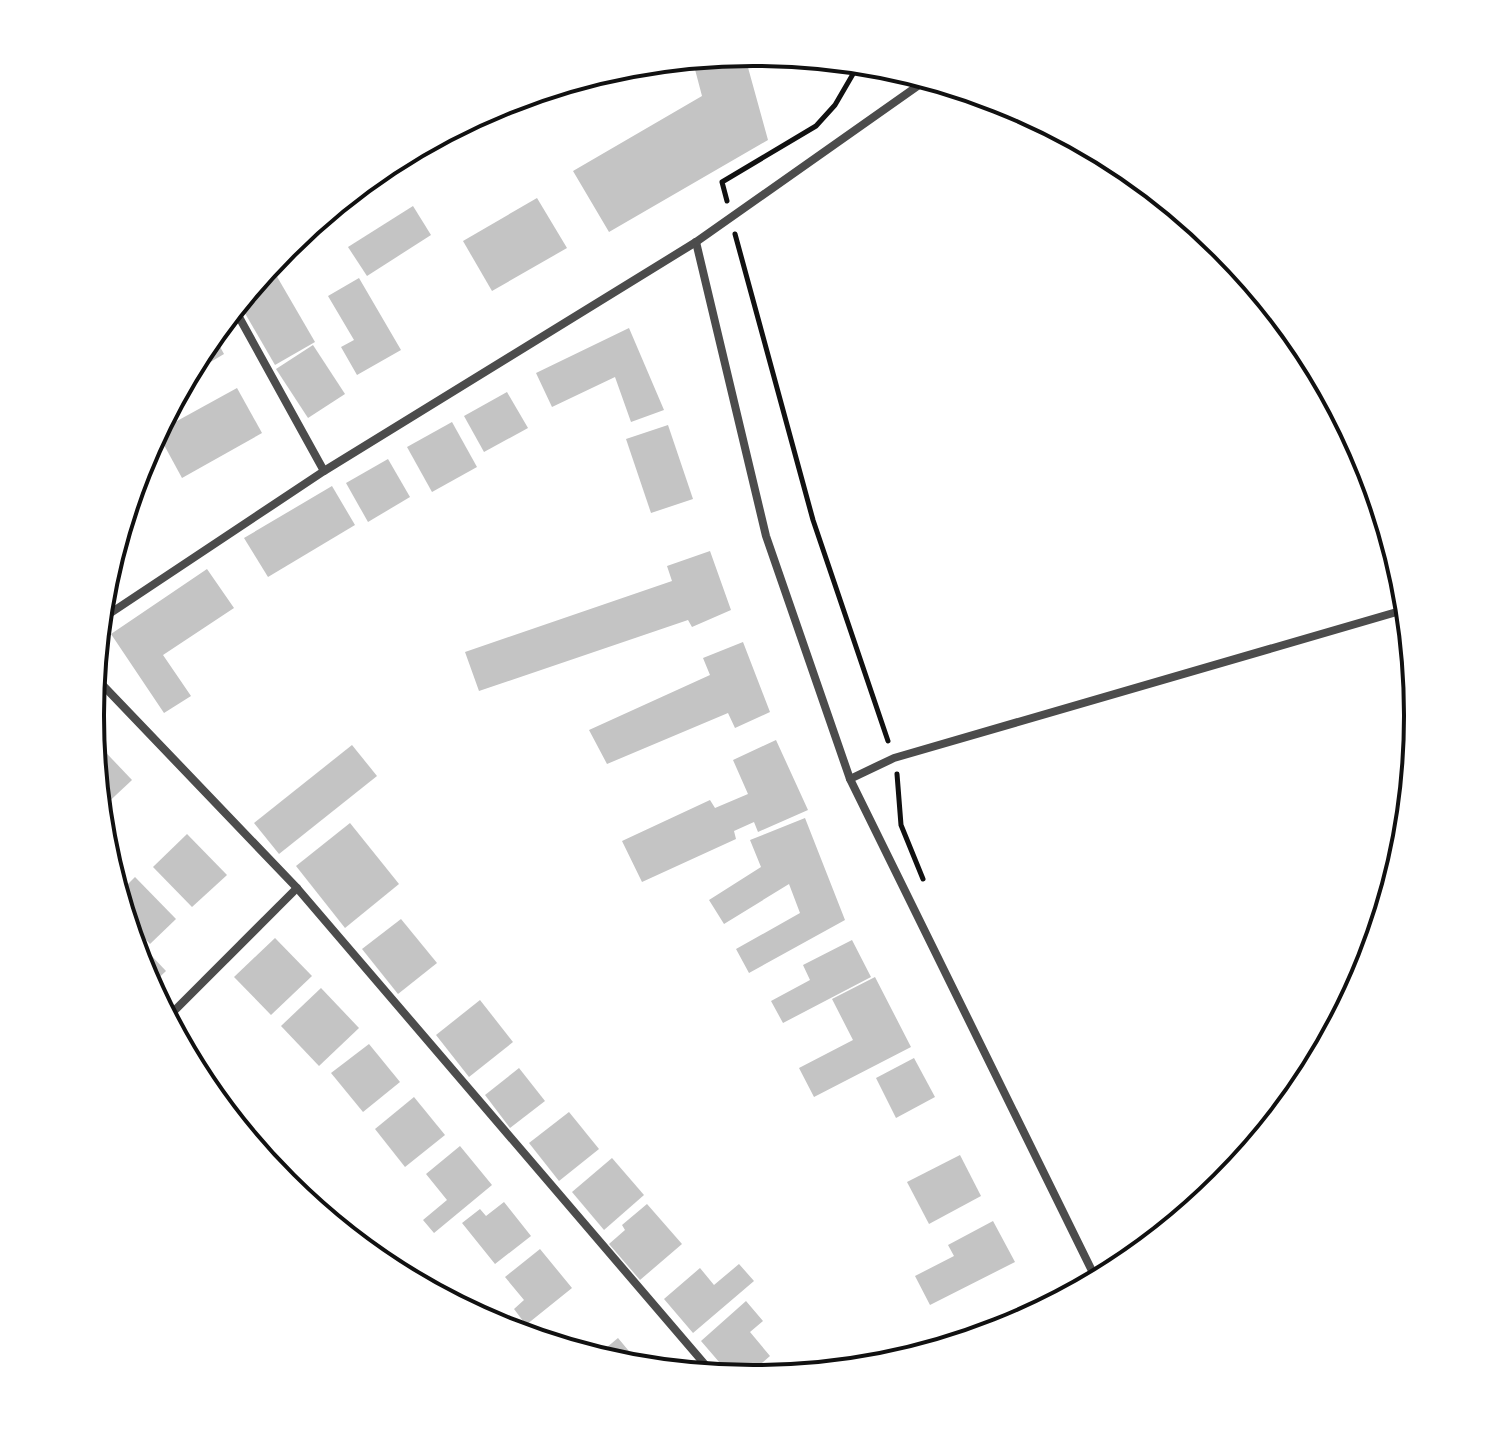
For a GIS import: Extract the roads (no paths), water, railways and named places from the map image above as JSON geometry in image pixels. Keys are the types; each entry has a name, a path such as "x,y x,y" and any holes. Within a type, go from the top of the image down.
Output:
{"street":[{"path":"113,611 324,471 696,242 917,87"},
{"path":"696,242 766,536 850,779 1092,1270"},
{"path":"240,319 324,471"},
{"path":"850,779 894,758 1395,613"},
{"path":"105,688 297,888 704,1363"},
{"path":"175,1010 297,888"}]}
